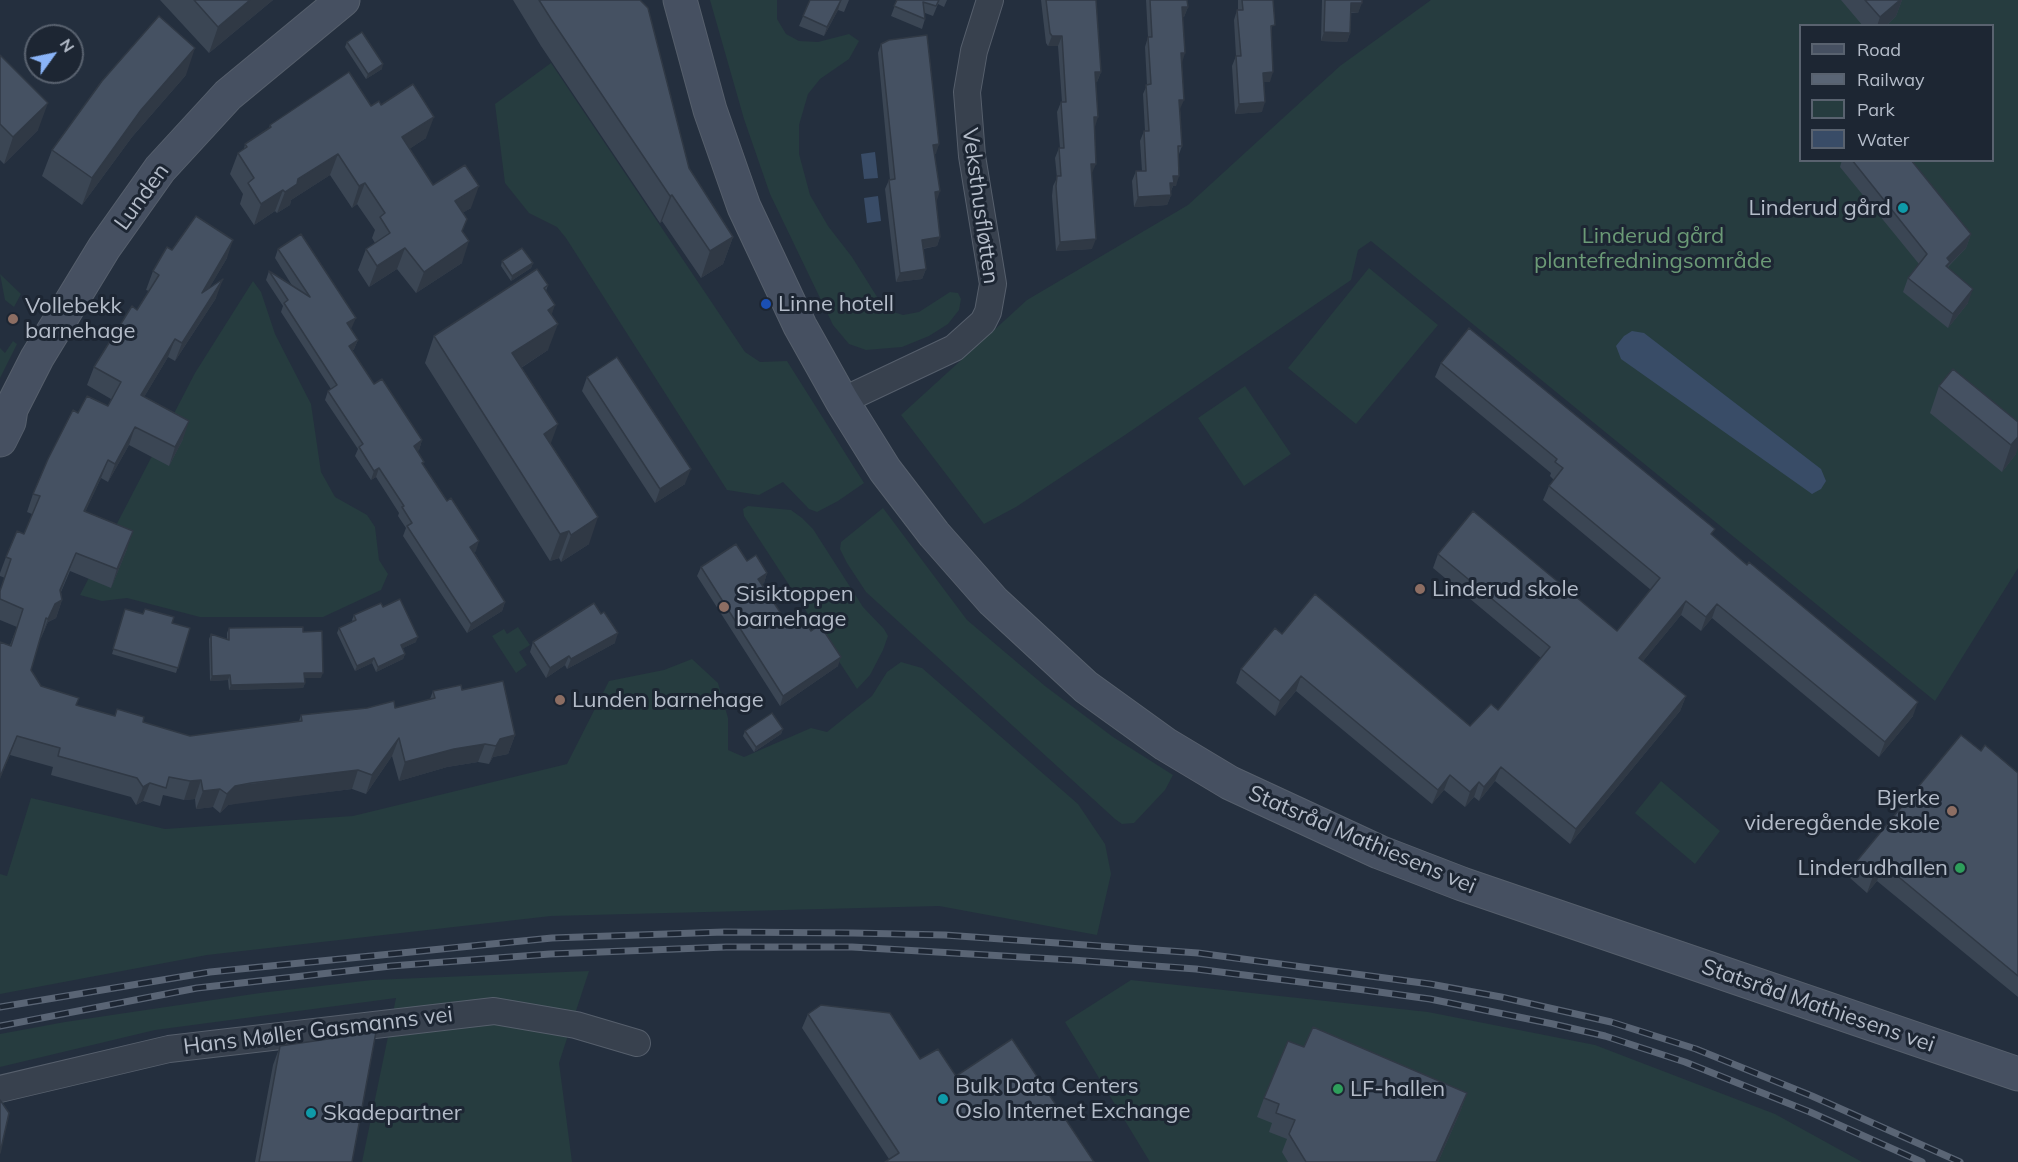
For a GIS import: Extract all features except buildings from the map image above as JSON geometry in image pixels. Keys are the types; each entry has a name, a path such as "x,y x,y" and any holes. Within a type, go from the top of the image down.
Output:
{"street":[{"name":"Lunden","path":"0,440 9,422 11,409 37,358 104,248 160,169 228,95 343,0"},
{"name":"Statsråd Mathiesens vei","path":"681,0 710,110 744,207 795,316 842,401 885,470 934,534 993,601 1029,636 1124,716 1230,783 1325,829 1462,884 2018,1074"},
{"name":"Veksthusfløtten","path":"842,401 954,348 983,322 988,312 993,284 970,146 967,92 974,51 990,0"},
{"name":"Hans Møller Gasmanns vei","path":"0,1089 170,1049 494,1011 576,1025 637,1043"}],"green space":[{"path":"710,0 777,0 777,19 786,34 799,41 818,42 849,34 859,41 849,59 820,79 808,94 799,125 799,154 810,195 828,226 852,257 879,300 890,311 903,315 919,312 950,292 958,293 961,299 959,310 948,324 929,336 902,347 866,350 849,344 833,325 770,194 744,119"},
{"name":"Linderud gård plantefredningsområde","path":"1431,0 2018,0 2018,568 1935,701 1371,241 1358,250 1351,280 1125,435 1016,507 984,524 901,415 1027,300 1188,205 1340,66"},
{"path":"551,63 745,352 760,362 787,361 864,483 817,512 809,509 783,482 759,495 727,490 566,238 557,227 529,213 505,183 495,104"},
{"path":"1369,268 1438,325 1356,424 1288,368"},
{"path":"0,274 21,294 14,307 5,300"},
{"path":"253,281 261,292 275,334 311,404 321,472 335,497 367,515 375,527 379,560 388,574 381,590 323,617 200,617 127,598 102,601 80,595 195,373"},
{"path":"13,341 17,344 0,378 0,348 5,353"},
{"path":"1245,386 1291,454 1244,486 1198,418"},
{"path":"748,506 791,510 802,518 813,529 863,607 884,629 888,636 883,650 870,675 857,689 744,516 743,509"},
{"path":"883,508 967,620 1045,686 1113,737 1173,775 1165,790 1134,823 1122,824 1115,819 866,592 840,549 841,542"},
{"path":"518,627 530,645 519,652 527,665 516,673 492,636 504,629 507,634"},
{"path":"692,659 718,683 728,718 728,750 744,757 811,728 827,732 872,696 887,672 901,662 922,668 1078,804 1105,844 1111,874 1097,935 939,906 551,916 207,955 0,994 0,874 7,876 31,798 165,829 353,816 567,764 609,681 664,670"},
{"path":"1661,781 1720,831 1695,864 1635,813"},
{"path":"589,971 559,1063 572,1162 362,1162 396,998 155,1030 0,1067 0,1034 65,1022 260,993 372,980"},
{"path":"1131,980 1428,1012 1595,1045 1775,1114 1862,1162 1150,1162 1065,1022"}],"water":[{"path":"875,152 878,178 864,179 861,154"},
{"path":"878,196 881,221 867,223 864,198"},
{"path":"1632,331 1644,333 1821,469 1826,481 1821,489 1812,494 1621,359 1616,346 1624,336"}],"railway":[{"path":"0,1007 210,972 552,938 724,932 945,935 1198,953 1430,984 1501,997 1611,1022 1696,1049 1812,1096 1960,1162"},
{"path":"0,1026 197,988 391,966 550,954 726,947 852,947 1072,960 1196,969 1430,999 1605,1036 1685,1062 1810,1112 1922,1162"}],"place":[{"name":"Linderud gård","path":"1903,208"},
{"name":"Linne hotell","path":"766,304"},
{"name":"Vollebekk barnehage","path":"13,319"},
{"name":"Linderud skole","path":"1420,589"},
{"name":"Sisiktoppen barnehage","path":"724,607"},
{"name":"Lunden barnehage","path":"560,700"},
{"name":"Bjerke videregående skole","path":"1952,811"},
{"name":"Linderudhallen","path":"1960,868"},
{"name":"LF-hallen","path":"1338,1089"},
{"name":"Bulk Data Centers Oslo Internet Exchange","path":"943,1099"},
{"name":"Skadepartner","path":"311,1113"}]}
